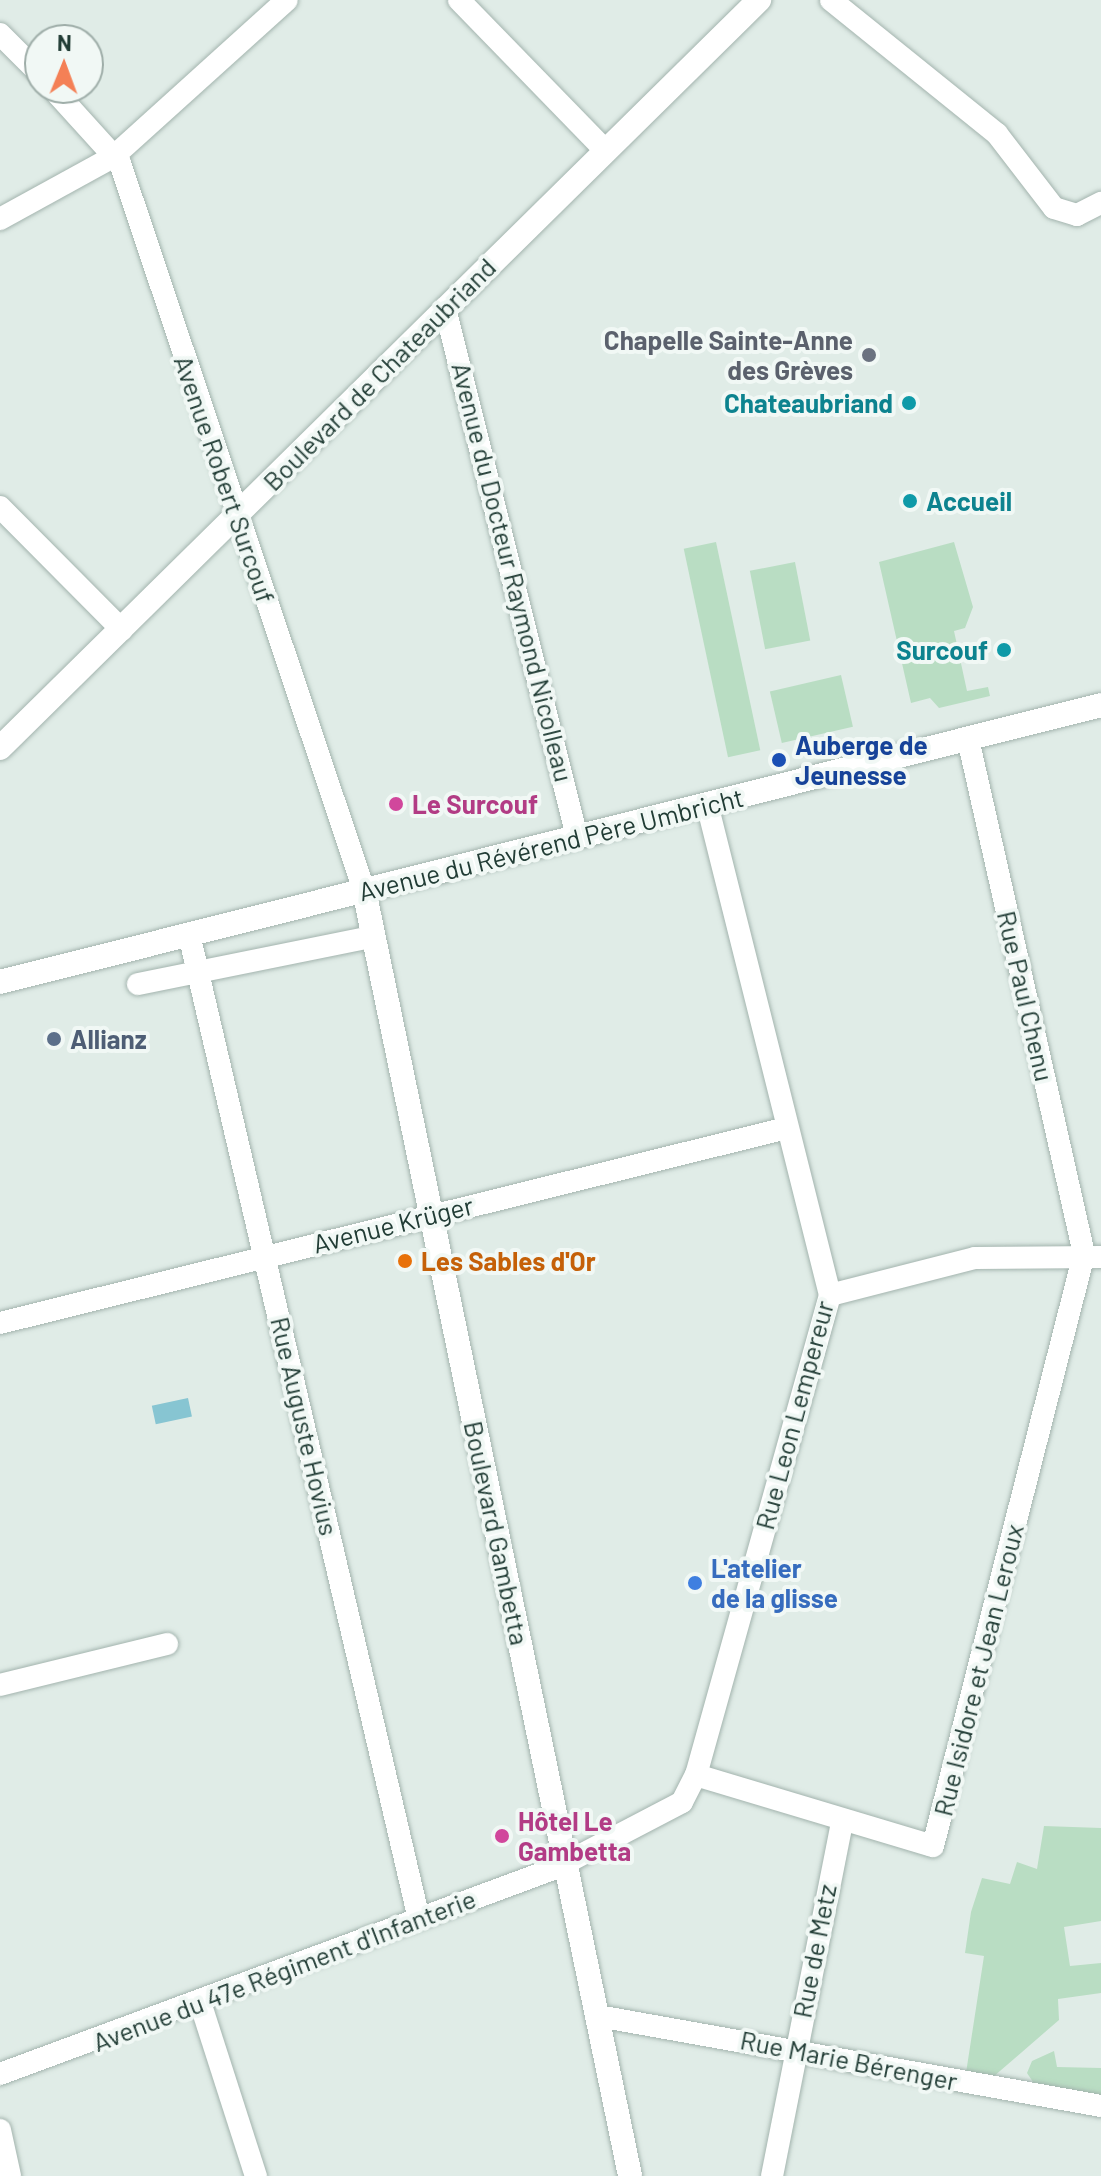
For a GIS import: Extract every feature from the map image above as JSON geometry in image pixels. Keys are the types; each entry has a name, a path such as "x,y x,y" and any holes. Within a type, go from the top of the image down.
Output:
{"main road":[{"name":"Boulevard de Chateaubriand","path":"0,748 759,0"},
{"name":"Avenue du Révérend Père Umbricht","path":"0,982 1101,705"},
{"name":"Boulevard Gambetta","path":"364,890 371,937 630,2176"}],"street":[{"path":"0,219 113,157 287,0"},
{"path":"459,0 605,150"},
{"path":"831,0 997,134 1054,208 1077,215 1101,203"},
{"path":"0,34 24,58"},
{"name":"Avenue Robert Surcouf","path":"66,104 113,157 364,890"},
{"name":"Avenue du Docteur Raymond Nicolleau","path":"445,308 577,837"},
{"path":"0,507 122,630"},
{"name":"Rue Paul Chenu","path":"968,739 1092,1256"},
{"name":"Rue Leon Lempereur","path":"566,1861 656,1821 682,1802 696,1775 830,1295 707,804"},
{"name":"Rue Auguste Hovius","path":"189,934 419,1919"},
{"path":"138,984 371,937"},
{"name":"Avenue Krüger","path":"0,1323 787,1128"},
{"path":"830,1295 975,1258 1092,1256"},
{"name":"Rue Isidore et Jean Leroux","path":"696,1775 933,1846 1092,1256"},
{"path":"0,1685 167,1644"},
{"name":"Rue de Metz","path":"772,2176 842,1821"},
{"name":"Avenue du 47e Régiment d'Infanterie","path":"0,2074 200,2002 566,1861"},
{"path":"200,2002 256,2176"},
{"name":"Rue Marie Bérenger","path":"598,2016 1101,2106"},
{"path":"0,2130 10,2176"}],"green space":[{"path":"716,542 760,750 728,757 684,549"},
{"path":"954,542 973,607 965,628 954,631 967,691 988,687 990,696 939,708 930,698 911,703 879,562"},
{"path":"795,562 810,641 765,649 750,571"},
{"path":"841,675 853,727 782,743 770,691"},
{"path":"1044,1826 1101,1828 1101,1921 1064,1927 1070,1966 1101,1963 1101,1993 1058,1999 1059,2020 993,2077 966,2073 984,1956 965,1953 971,1912 982,1878 1010,1884 1017,1862 1037,1869"},
{"path":"1054,2051 1057,2067 1101,2068 1101,2096 1035,2085 1027,2073 1032,2061"}],"water":[{"path":"188,1398 192,1417 156,1424 152,1406"}],"place":[{"name":"Chapelle Sainte-Anne des Grèves","path":"869,355"},
{"name":"Chateaubriand","path":"909,403"},
{"name":"Accueil","path":"910,501"},
{"name":"Surcouf","path":"1004,650"},
{"name":"Auberge de Jeunesse","path":"779,760"},
{"name":"Le Surcouf","path":"396,804"},
{"name":"Allianz","path":"54,1039"},
{"name":"Les Sables d'Or","path":"405,1261"},
{"name":"L'atelier de la glisse","path":"695,1583"},
{"name":"Hôtel Le Gambetta","path":"502,1836"}]}
